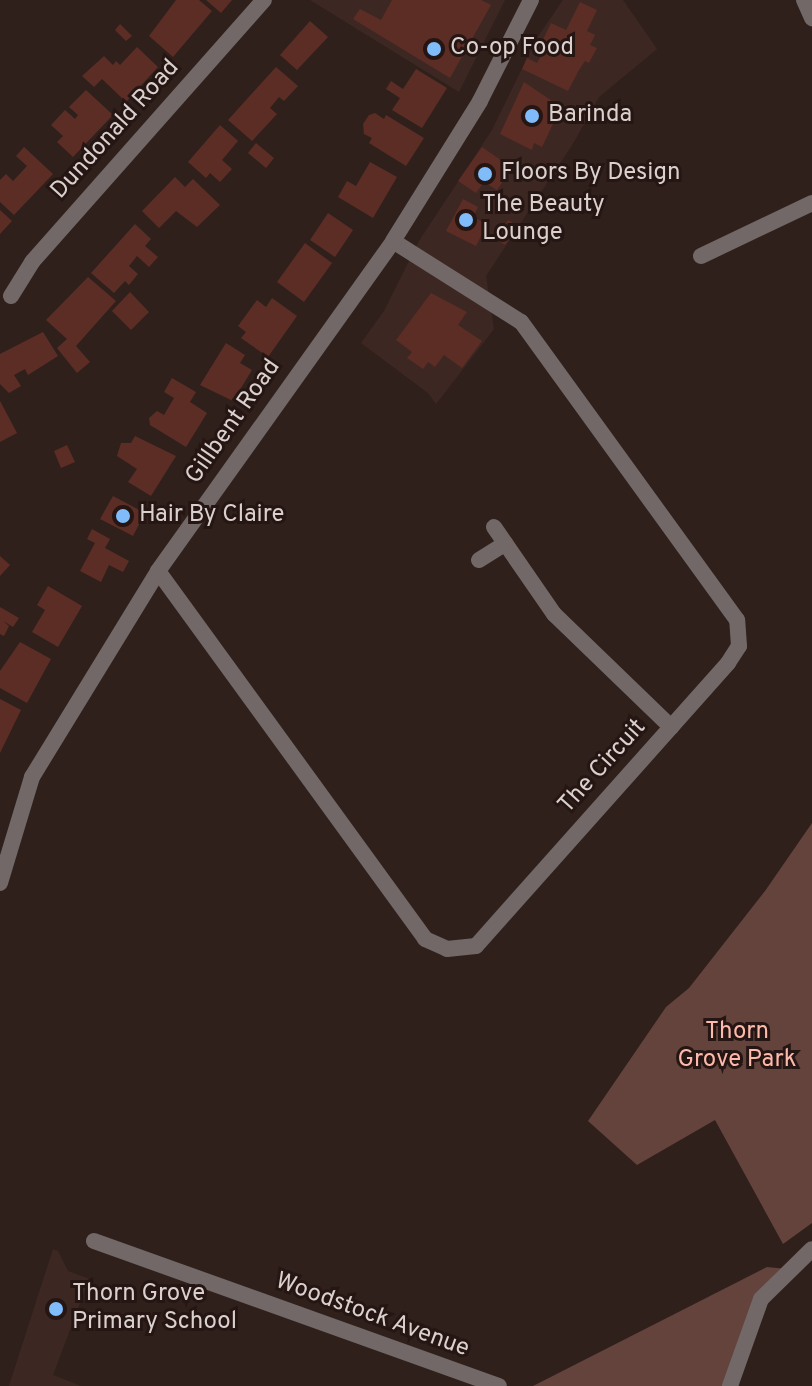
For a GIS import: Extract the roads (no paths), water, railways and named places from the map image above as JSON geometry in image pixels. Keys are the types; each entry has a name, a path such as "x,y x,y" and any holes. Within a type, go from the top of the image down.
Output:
{"street":[{"name":"Dundonald Road","path":"11,296 32,262 264,0"},
{"name":"Gillbent Road","path":"0,883 32,777 158,571 393,241 480,101 531,0"},
{"path":"804,0 812,18"},
{"path":"701,256 812,203"},
{"name":"The Circuit","path":"158,571 425,939 447,949 476,946 739,646 737,620 521,322 393,241"},
{"path":"494,527 554,614 671,727"},
{"path":"479,560 505,544"},
{"name":"Woodstock Avenue","path":"94,1241 499,1386"},
{"path":"730,1386 761,1299 812,1249"}],"place":[{"name":"Co-op Food","path":"434,49"},
{"name":"Barinda","path":"532,116"},
{"name":"Floors By Design","path":"485,174"},
{"name":"The Beauty Lounge","path":"466,220"},
{"name":"Hair By Claire","path":"123,516"},
{"name":"Thorn Grove Primary School","path":"56,1309"}],"park label":[{"name":"Thorn Grove Park","path":"737,1047"}]}
